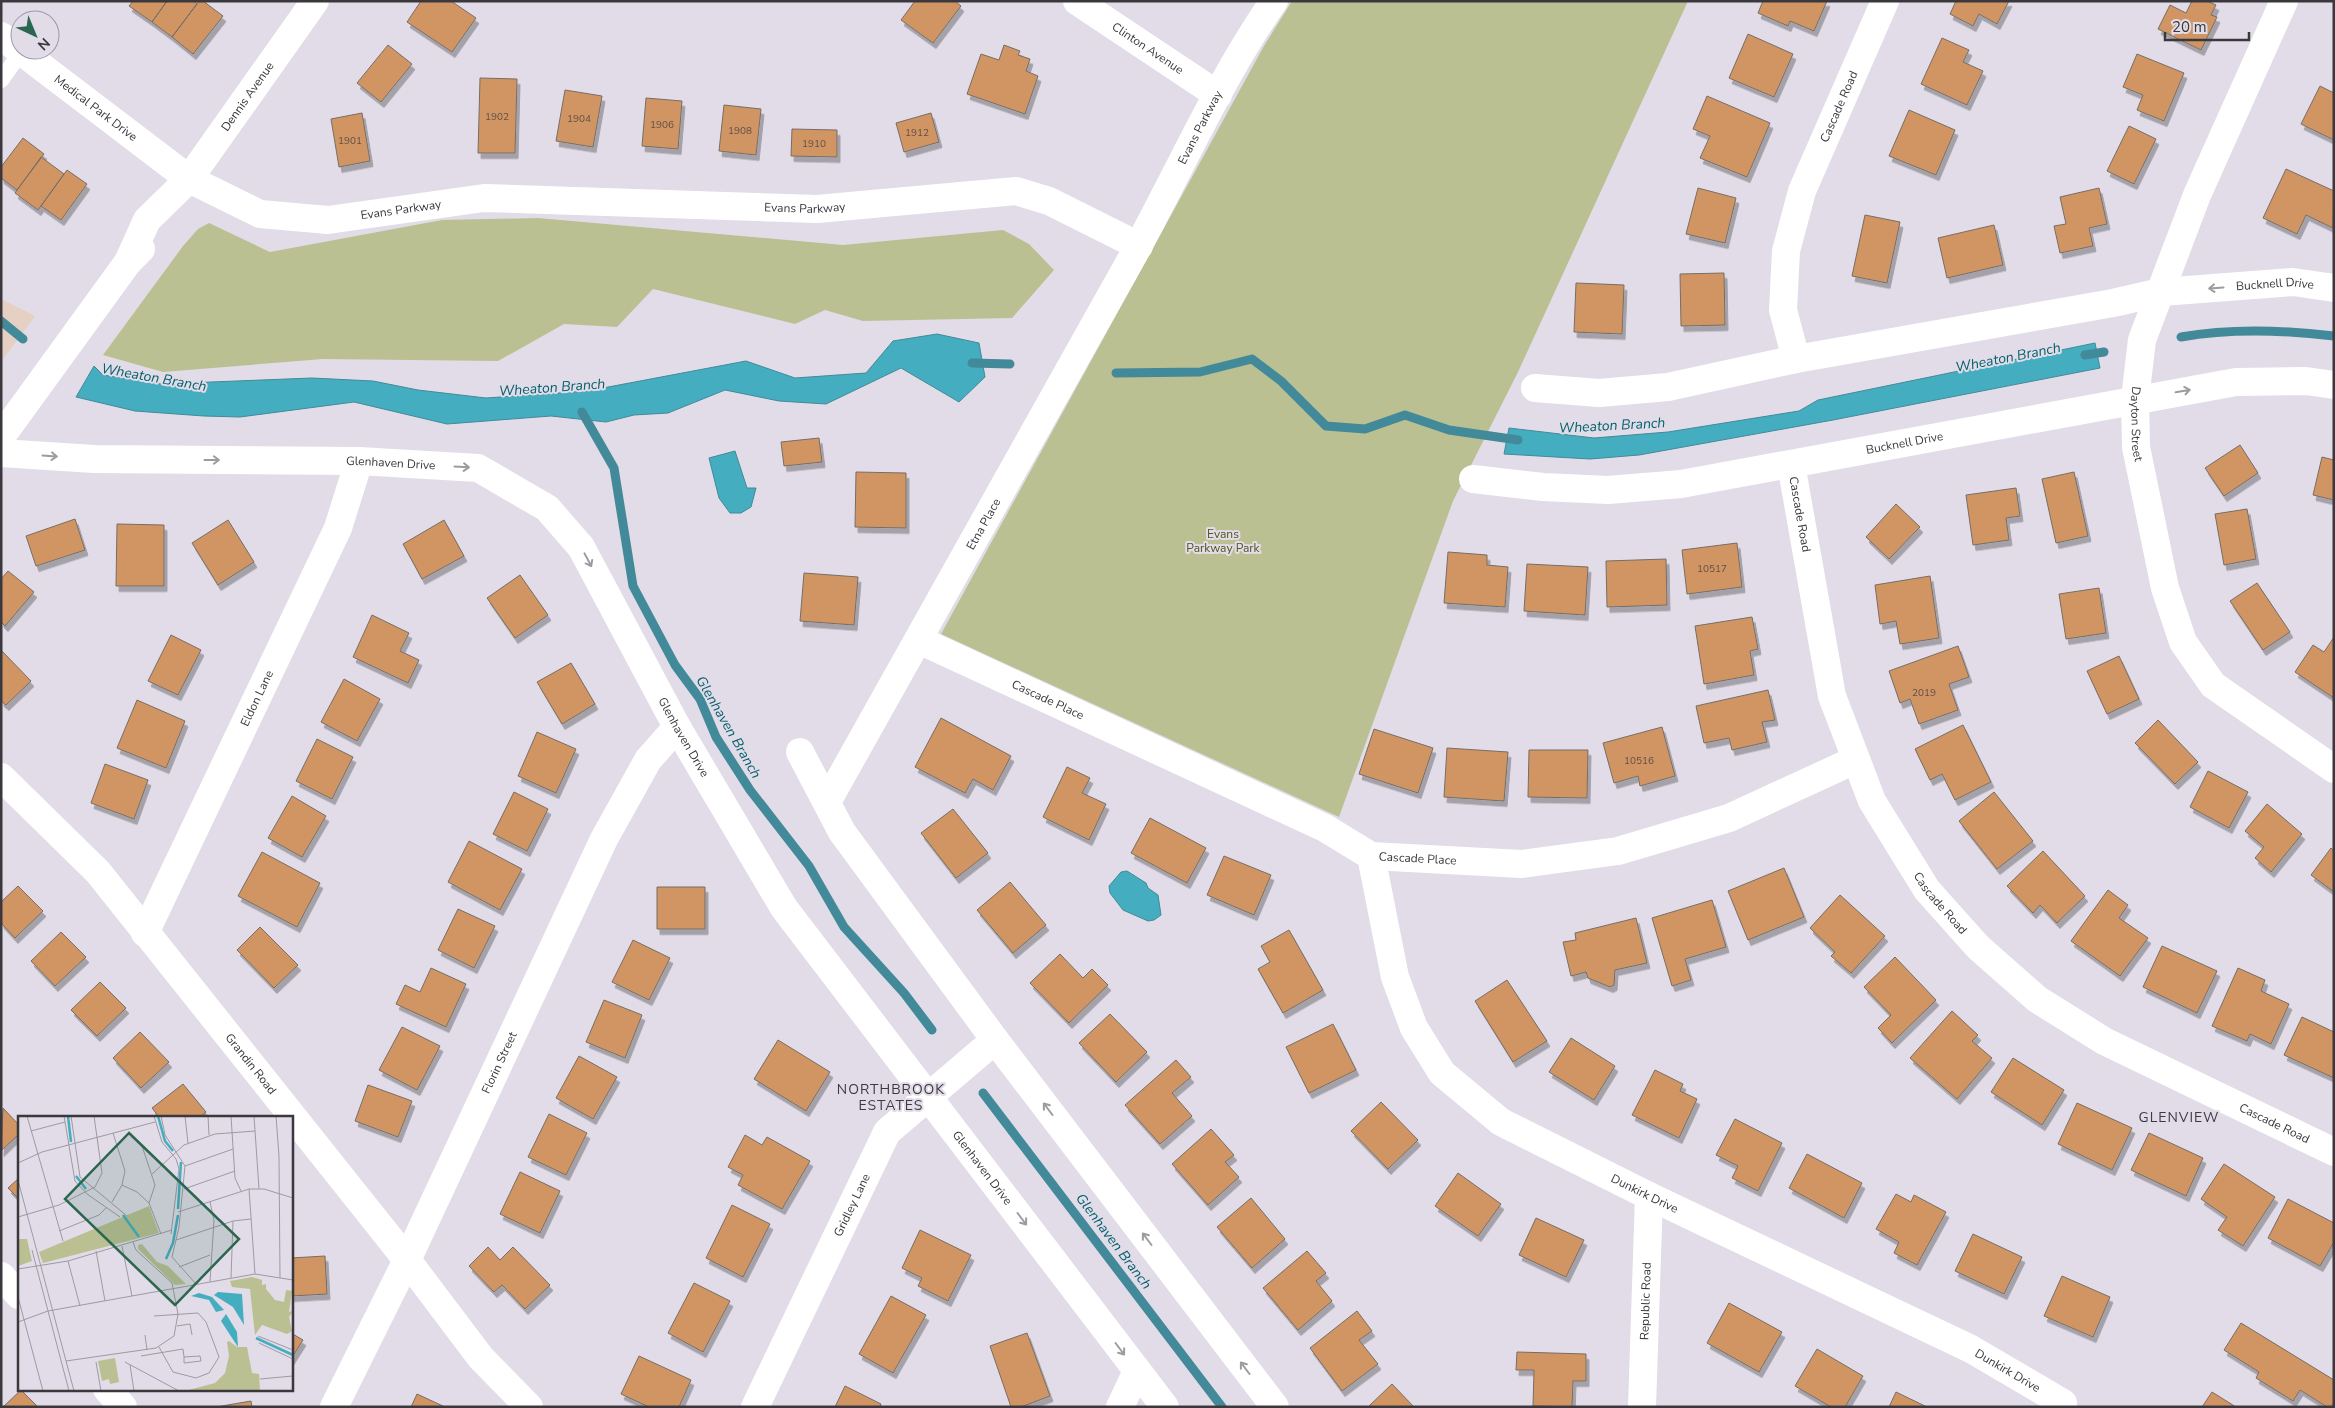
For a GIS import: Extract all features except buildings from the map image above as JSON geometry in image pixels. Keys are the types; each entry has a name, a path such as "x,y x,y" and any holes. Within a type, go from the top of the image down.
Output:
{"street":[{"name":"Dennis Avenue","path":"1,437 128,262 166,229 184,184 315,1"},
{"name":"Clinton Avenue","path":"1077,1 1218,95"},
{"name":"Evans Parkway","path":"184,184 260,214 328,220 484,198 817,209 1016,191 1049,201 1138,246 1218,95 1259,22 1274,1"},
{"name":"Cascade Road","path":"1796,359 1783,310 1786,251 1802,191 1884,1"},
{"name":"Dayton Street","path":"2284,1 2196,195 2142,340 2135,399 2136,447 2165,588 2183,642 2213,685 2334,769"},
{"name":"Medical Park Drive","path":"31,60 184,184"},
{"name":"Etna Place","path":"827,802 1138,246"},
{"name":"Bucknell Drive","path":"1535,388 1599,393 1668,387 1796,359 2113,303 2160,292 2294,282 2334,288"},
{"name":"Bucknell Drive","path":"1473,479 1543,487 1608,490 1681,484 2135,399 2236,382 2306,381 2334,385"},
{"name":"Glenhaven Drive","path":"1,453 94,459 359,461 478,468 547,508 581,547 678,726 784,908 1164,1407"},
{"name":"Eldon Lane","path":"145,933 338,528 359,461"},
{"name":"Cascade Road","path":"1791,464 1832,696 1872,801 1927,890 1978,947 2037,1000 2104,1041 2334,1152"},
{"name":"Cascade Place","path":"919,640 1325,828 1371,856 1522,864 1618,851 1729,818 1856,760"},
{"name":"Florin Street","path":"334,1407 407,1260 604,840 648,760 678,726"},
{"path":"800,752 842,832 996,1040 1275,1407"},
{"name":"Grandin Road","path":"1,777 98,872 292,1116"},
{"name":"Dunkirk Drive","path":"1371,856 1395,976 1414,1028 1442,1073 1501,1122 1649,1196 1971,1349 2063,1404"},
{"name":"Gridley Lane","path":"755,1407 887,1132 996,1040"},
{"name":"Grandin Road","path":"292,1116 407,1260 482,1358 529,1407"},
{"name":"Republic Road","path":"1642,1407 1649,1196"},
{"path":"1,1276 18,1294"},
{"path":"1120,1407 1137,1372"},
{"path":"107,1390 123,1407"}],"lane":[{"path":"1,80 10,48"}],"shaded area":[{"path":"1,299 35,316 1,362"}],"green space":[{"name":"Evans Parkway Park","path":"1292,1 1688,1 1518,372 1453,501 1339,817 941,634 1264,46"},
{"path":"538,218 843,245 1003,230 1029,244 1054,270 1012,318 863,321 825,310 795,324 653,289 617,327 564,324 498,361 323,359 163,372 103,355 183,246 198,229 209,223 270,252 442,220"}],"water":[{"path":"937,334 979,343 985,377 959,402 901,368 826,404 779,401 725,390 668,413 634,415 606,422 551,416 447,424 354,402 240,417 204,416 135,411 76,397 94,366 103,375 161,384 312,378 373,381 418,390 486,398 587,391 746,361 795,378 866,373 893,341"},
{"path":"2095,343 2100,368 1833,420 1639,455 1590,459 1504,454 1509,428 1594,438 1668,432 1799,411 1818,400"},
{"path":"735,451 747,488 756,488 751,507 741,513 730,513 719,498 709,458"},
{"path":"1127,871 1146,883 1148,888 1158,895 1161,915 1154,920 1148,921 1123,910 1110,893 1109,886 1121,872"}],"waterway":[{"name":"Wheaton Branch","path":"1,321 23,339"},
{"name":"Wheaton Branch","path":"2181,337 2238,331 2296,332 2334,336"},
{"name":"Wheaton Branch","path":"2085,355 2104,352"},
{"name":"Wheaton Branch","path":"1116,373 1200,372 1252,359 1281,381 1326,426 1365,429 1405,415 1449,430 1518,440"},
{"name":"Wheaton Branch","path":"972,363 1010,364"},
{"name":"Glenhaven Branch","path":"582,412 614,468 633,586 675,665 700,699 716,737 750,790 809,866 844,927 904,993 932,1030"},
{"name":"Glenhaven Branch","path":"983,1093 1222,1407"}],"district":[{"name":"NORTHBROOK ESTATES","path":"891,1098"},
{"name":"GLENVIEW","path":"2179,1117"}]}
